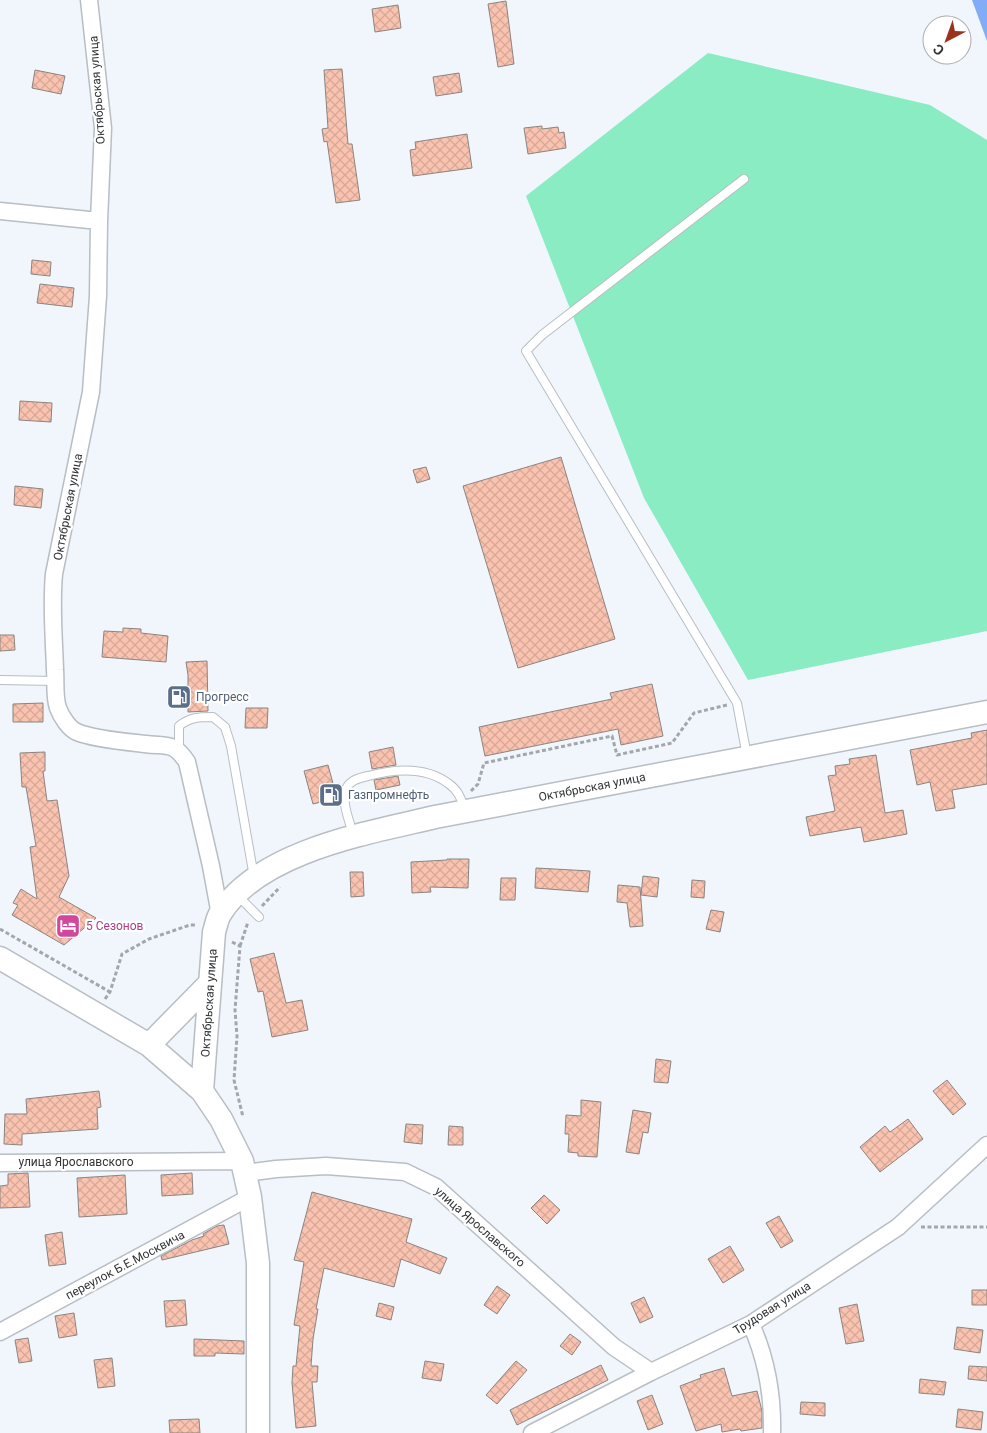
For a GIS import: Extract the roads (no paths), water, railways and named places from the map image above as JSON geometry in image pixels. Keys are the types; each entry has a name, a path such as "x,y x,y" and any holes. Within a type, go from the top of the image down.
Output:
{"street":[{"name":"Октябрьская улица","path":"90,0 103,128 98,296 91,392 54,574 52,601 56,694 58,709 75,732 168,746 179,750 188,762 211,866 217,924 210,983 202,1091"},
{"path":"0,211 99,221"},
{"name":"Октябрьская улица","path":"217,924 236,894 269,869 297,855 354,837 466,811 987,712"},
{"path":"0,958 149,1045 202,1091 221,1119 243,1167 250,1197 258,1262 258,1433"},
{"path":"149,1045 210,983"},
{"name":"Трудовая улица","path":"532,1433 651,1372 751,1324 898,1227 987,1145"},
{"name":"улица Ярославского","path":"0,1163 276,1169 326,1166 405,1172 436,1187 614,1347 651,1372"},
{"name":"переулок Б.Е.Москвича","path":"0,1332 250,1197"},
{"path":"751,1324 760,1344 769,1385 772,1433"}],"lane":[{"path":"744,179 542,335 526,351 736,703 748,758"},
{"path":"0,680 56,681"},
{"path":"179,750 179,726 185,721 214,717 225,727 231,746 254,879"},
{"path":"354,837 345,803 346,789 354,780 387,771 411,770 436,776 450,784 460,795 466,811"},
{"path":"236,894 259,917"}],"water":[{"path":"972,0 987,0 987,41"}],"place":[{"name":"Прогресс","path":"179,697"},
{"name":"Газпромнефть","path":"331,795"},
{"name":"5 Сезонов","path":"68,926"}]}
